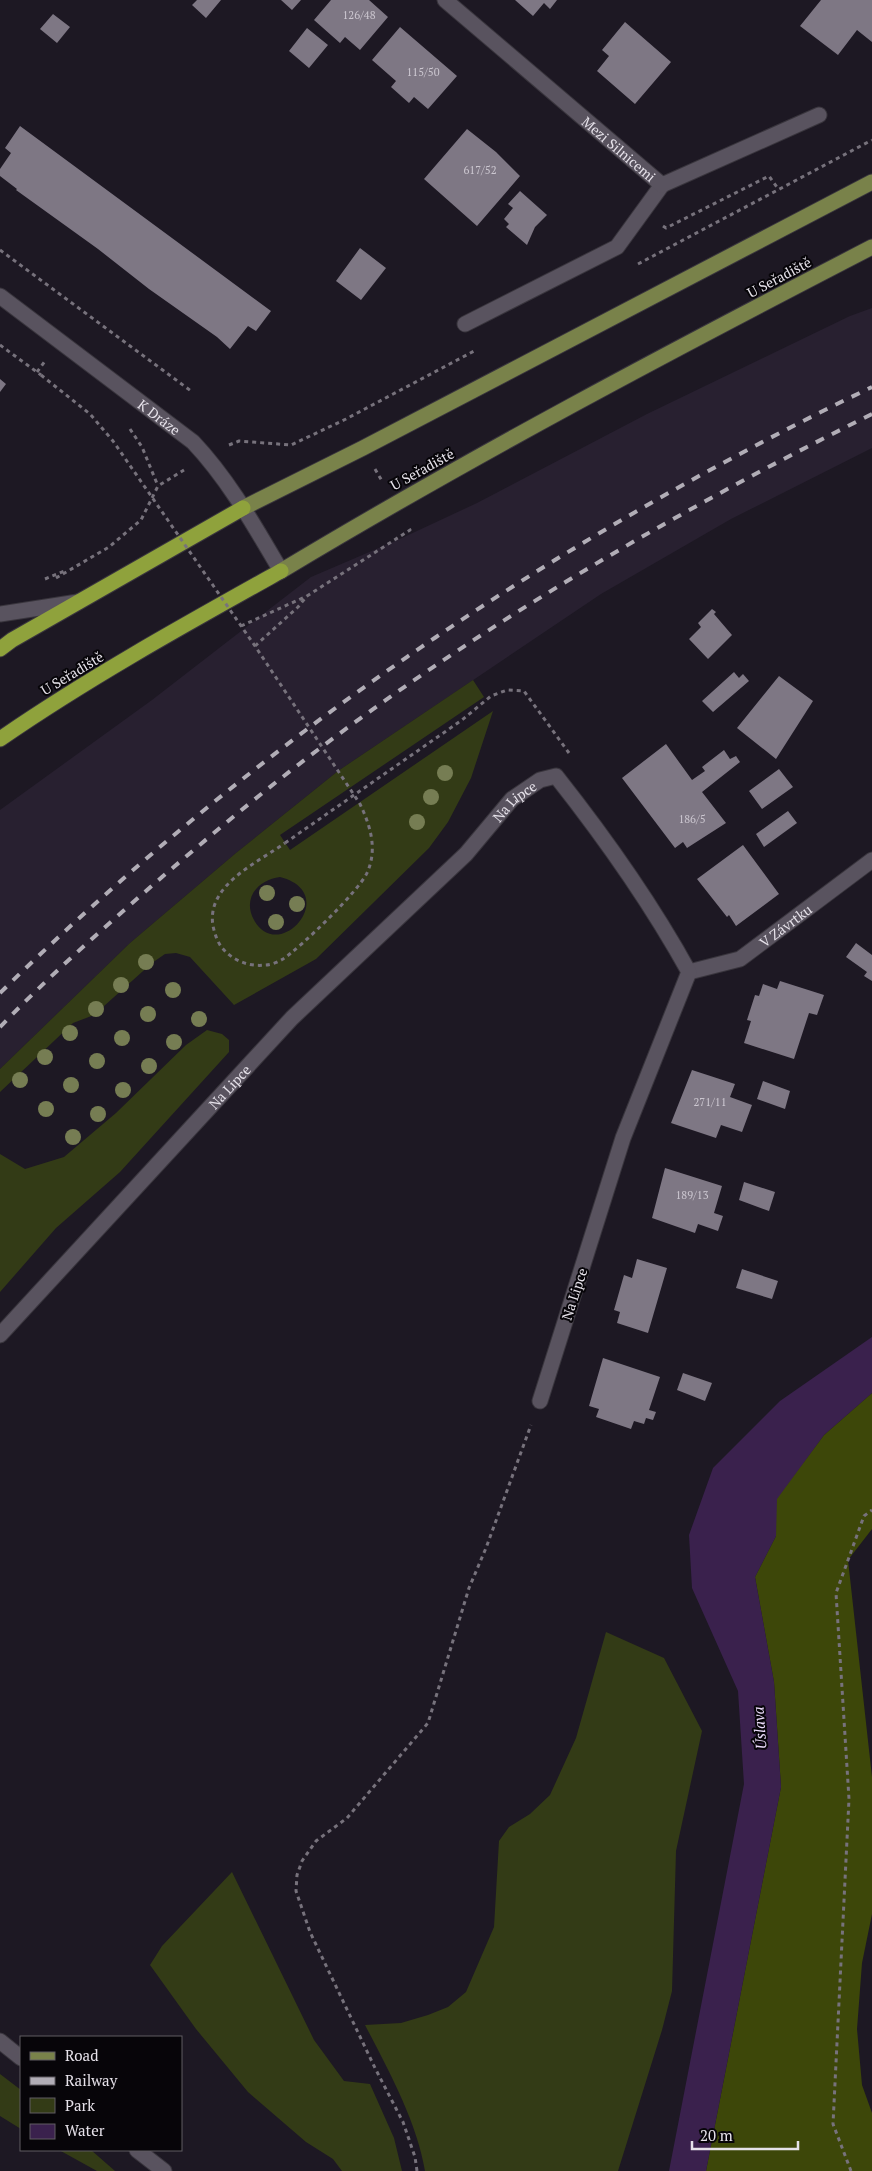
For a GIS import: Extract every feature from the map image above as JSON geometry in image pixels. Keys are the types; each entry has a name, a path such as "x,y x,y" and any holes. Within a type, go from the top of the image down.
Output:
{"highway":[{"path":"0,649 12,640 243,508"},
{"name":"U Seřadiště","path":"0,739 94,678 281,571"}],"main road":[{"path":"243,508 363,448 872,182"},
{"name":"U Seřadiště","path":"281,571 395,502 594,392 872,247"}],"street":[{"name":"Mezi Silnicemi","path":"445,0 662,185 819,114"},
{"path":"464,324 616,247 662,185"},
{"name":"K Dráze","path":"0,296 180,430 206,456 243,508 281,571"},
{"path":"0,614 80,602"},
{"path":"556,776 598,830 669,936 689,972"},
{"name":"Na Lipce","path":"0,1335 292,1018 466,854 512,799 540,780 556,776"},
{"name":"V Závrtku","path":"689,972 740,959 872,860"},
{"name":"Na Lipce","path":"540,1401 623,1138 689,972"},
{"path":"0,2041 20,2057"},
{"path":"138,2151 164,2171"}],"path":[{"path":"644,210 666,228 769,176 779,190"},
{"path":"0,250 191,390"},
{"path":"0,345 90,414 113,441 242,626 344,779 354,796 360,804 370,826 372,850 367,872 354,892 289,955 281,961 265,965 250,965 229,955 222,948 215,935 212,920 214,905 224,887 285,843 348,800 356,795 395,768 462,720 491,696 506,690 515,689 524,691 531,699 576,763 556,776"},
{"path":"43,585 109,547 141,520 158,486 206,456 239,441 291,445 346,418"},
{"path":"125,424 142,448 158,486"},
{"path":"242,626 307,596 340,574"},
{"path":"255,646 298,607 307,596"},
{"path":"417,2171 415,2156 403,2122 310,1932 296,1891 298,1875 302,1861 316,1841 347,1818 428,1723 469,1588 486,1548 540,1401"},
{"path":"851,2171 833,2124 849,1799 836,1593 864,1516 872,1510"}],"shaded area":[{"path":"872,308 872,448 731,519 601,594 338,771 236,853 130,943 0,1069 0,810 152,700 311,577 477,503 647,414 850,316"}],"green space":[{"path":"473,680 484,697 280,835 290,850 493,711 471,778 448,822 429,848 316,959 234,1005 190,957 176,953 165,954 152,963 94,1015 73,1023 0,1092 0,1069 130,943 236,853 338,771","holes":["280,877 298,885 306,897 306,910 300,921 290,930 277,935 265,932 254,920 251,912 250,904 254,891 265,882"]},
{"path":"207,1030 222,1034 229,1040 229,1052 120,1172 56,1228 0,1292 0,1154 25,1169 64,1157 116,1113 186,1045"},
{"path":"872,1393 872,1529 848,1560 872,1777 872,1914 862,1963 857,2029 862,2085 872,2113 872,2171 706,2171 781,1787 774,1682 755,1577 776,1536 776,1499 824,1435"},
{"path":"606,1632 664,1658 702,1731 676,1851 672,1991 662,2030 618,2171 425,2171 409,2115 365,2025 401,2023 428,2015 448,2007 466,1992 494,1927 499,1841 509,1827 530,1814 550,1795 576,1738"},
{"path":"232,1872 314,2040 344,2081 370,2084 394,2138 402,2171 342,2171 333,2159 306,2142 248,2092 196,2029 150,1965 162,1946"},
{"path":"0,2074 20,2089 20,2128 0,2116"},
{"path":"61,2151 92,2151 115,2171 97,2171"}],"water":[{"name":"Úslava","path":"872,1337 872,1393 824,1435 777,1499 776,1536 755,1577 774,1682 781,1787 706,2171 669,2171 744,1784 738,1691 692,1588 689,1535 713,1468 780,1401"}],"building":[{"path":"197,0 221,0 206,18 192,5"},
{"path":"281,0 301,0 292,10"},
{"path":"331,0 369,0 388,17 360,50 345,37 340,43 314,20"},
{"path":"515,0 557,0 550,9 544,3 533,16"},
{"path":"821,0 872,0 872,42 857,30 838,55 800,26"},
{"path":"53,14 70,27 57,43 40,29"},
{"path":"625,22 671,62 635,104 597,71 609,56 602,50"},
{"path":"400,27 457,76 428,109 414,97 409,103 391,87 396,81 372,60"},
{"path":"307,28 328,45 309,68 289,51"},
{"path":"20,126 271,311 256,331 248,326 230,349 217,337 16,190 0,176 0,169 11,153 5,148"},
{"path":"467,129 496,152 520,176 477,226 424,179"},
{"path":"520,191 547,215 535,227 527,245 506,227 509,224 504,219 513,208 508,204"},
{"path":"360,248 386,268 361,300 336,281"},
{"path":"0,379 6,384 0,392"},
{"path":"712,609 732,635 708,659 689,639 701,627 698,623"},
{"path":"734,672 739,678 743,674 749,681 713,712 702,701"},
{"path":"779,676 813,701 776,759 737,728"},
{"path":"666,744 692,780 705,771 702,767 724,750 730,759 736,756 740,762 702,792 726,823 687,848 683,842 675,848 622,778"},
{"path":"779,769 793,787 762,809 749,791"},
{"path":"788,811 797,823 764,847 756,834"},
{"path":"743,845 779,894 736,926 729,915 727,917 697,879"},
{"path":"856,943 872,955 872,981 864,976 867,972 846,957"},
{"path":"780,981 824,995 817,1015 809,1013 794,1059 744,1043 751,1021 747,1020 755,995 759,996 763,984 777,989"},
{"path":"692,1070 735,1084 730,1097 752,1105 742,1132 721,1125 716,1138 671,1123"},
{"path":"763,1081 790,1091 785,1109 757,1099"},
{"path":"665,1168 722,1186 714,1213 723,1216 718,1231 698,1224 695,1233 652,1218"},
{"path":"744,1182 775,1192 769,1211 739,1200"},
{"path":"637,1259 667,1268 648,1333 617,1323 620,1312 614,1310 624,1275 632,1278"},
{"path":"742,1269 778,1281 772,1299 736,1288"},
{"path":"603,1358 660,1377 649,1410 656,1412 653,1420 646,1418 644,1424 634,1421 631,1429 596,1417 599,1409 589,1406"},
{"path":"683,1373 712,1383 705,1401 677,1390"}],"railway":[{"path":"0,993 98,901 199,814 303,732 411,654 522,580 636,512 753,447 872,387"},
{"path":"0,1027 80,950 213,834 336,736 408,684 558,586 635,541 713,497 872,414"}]}
